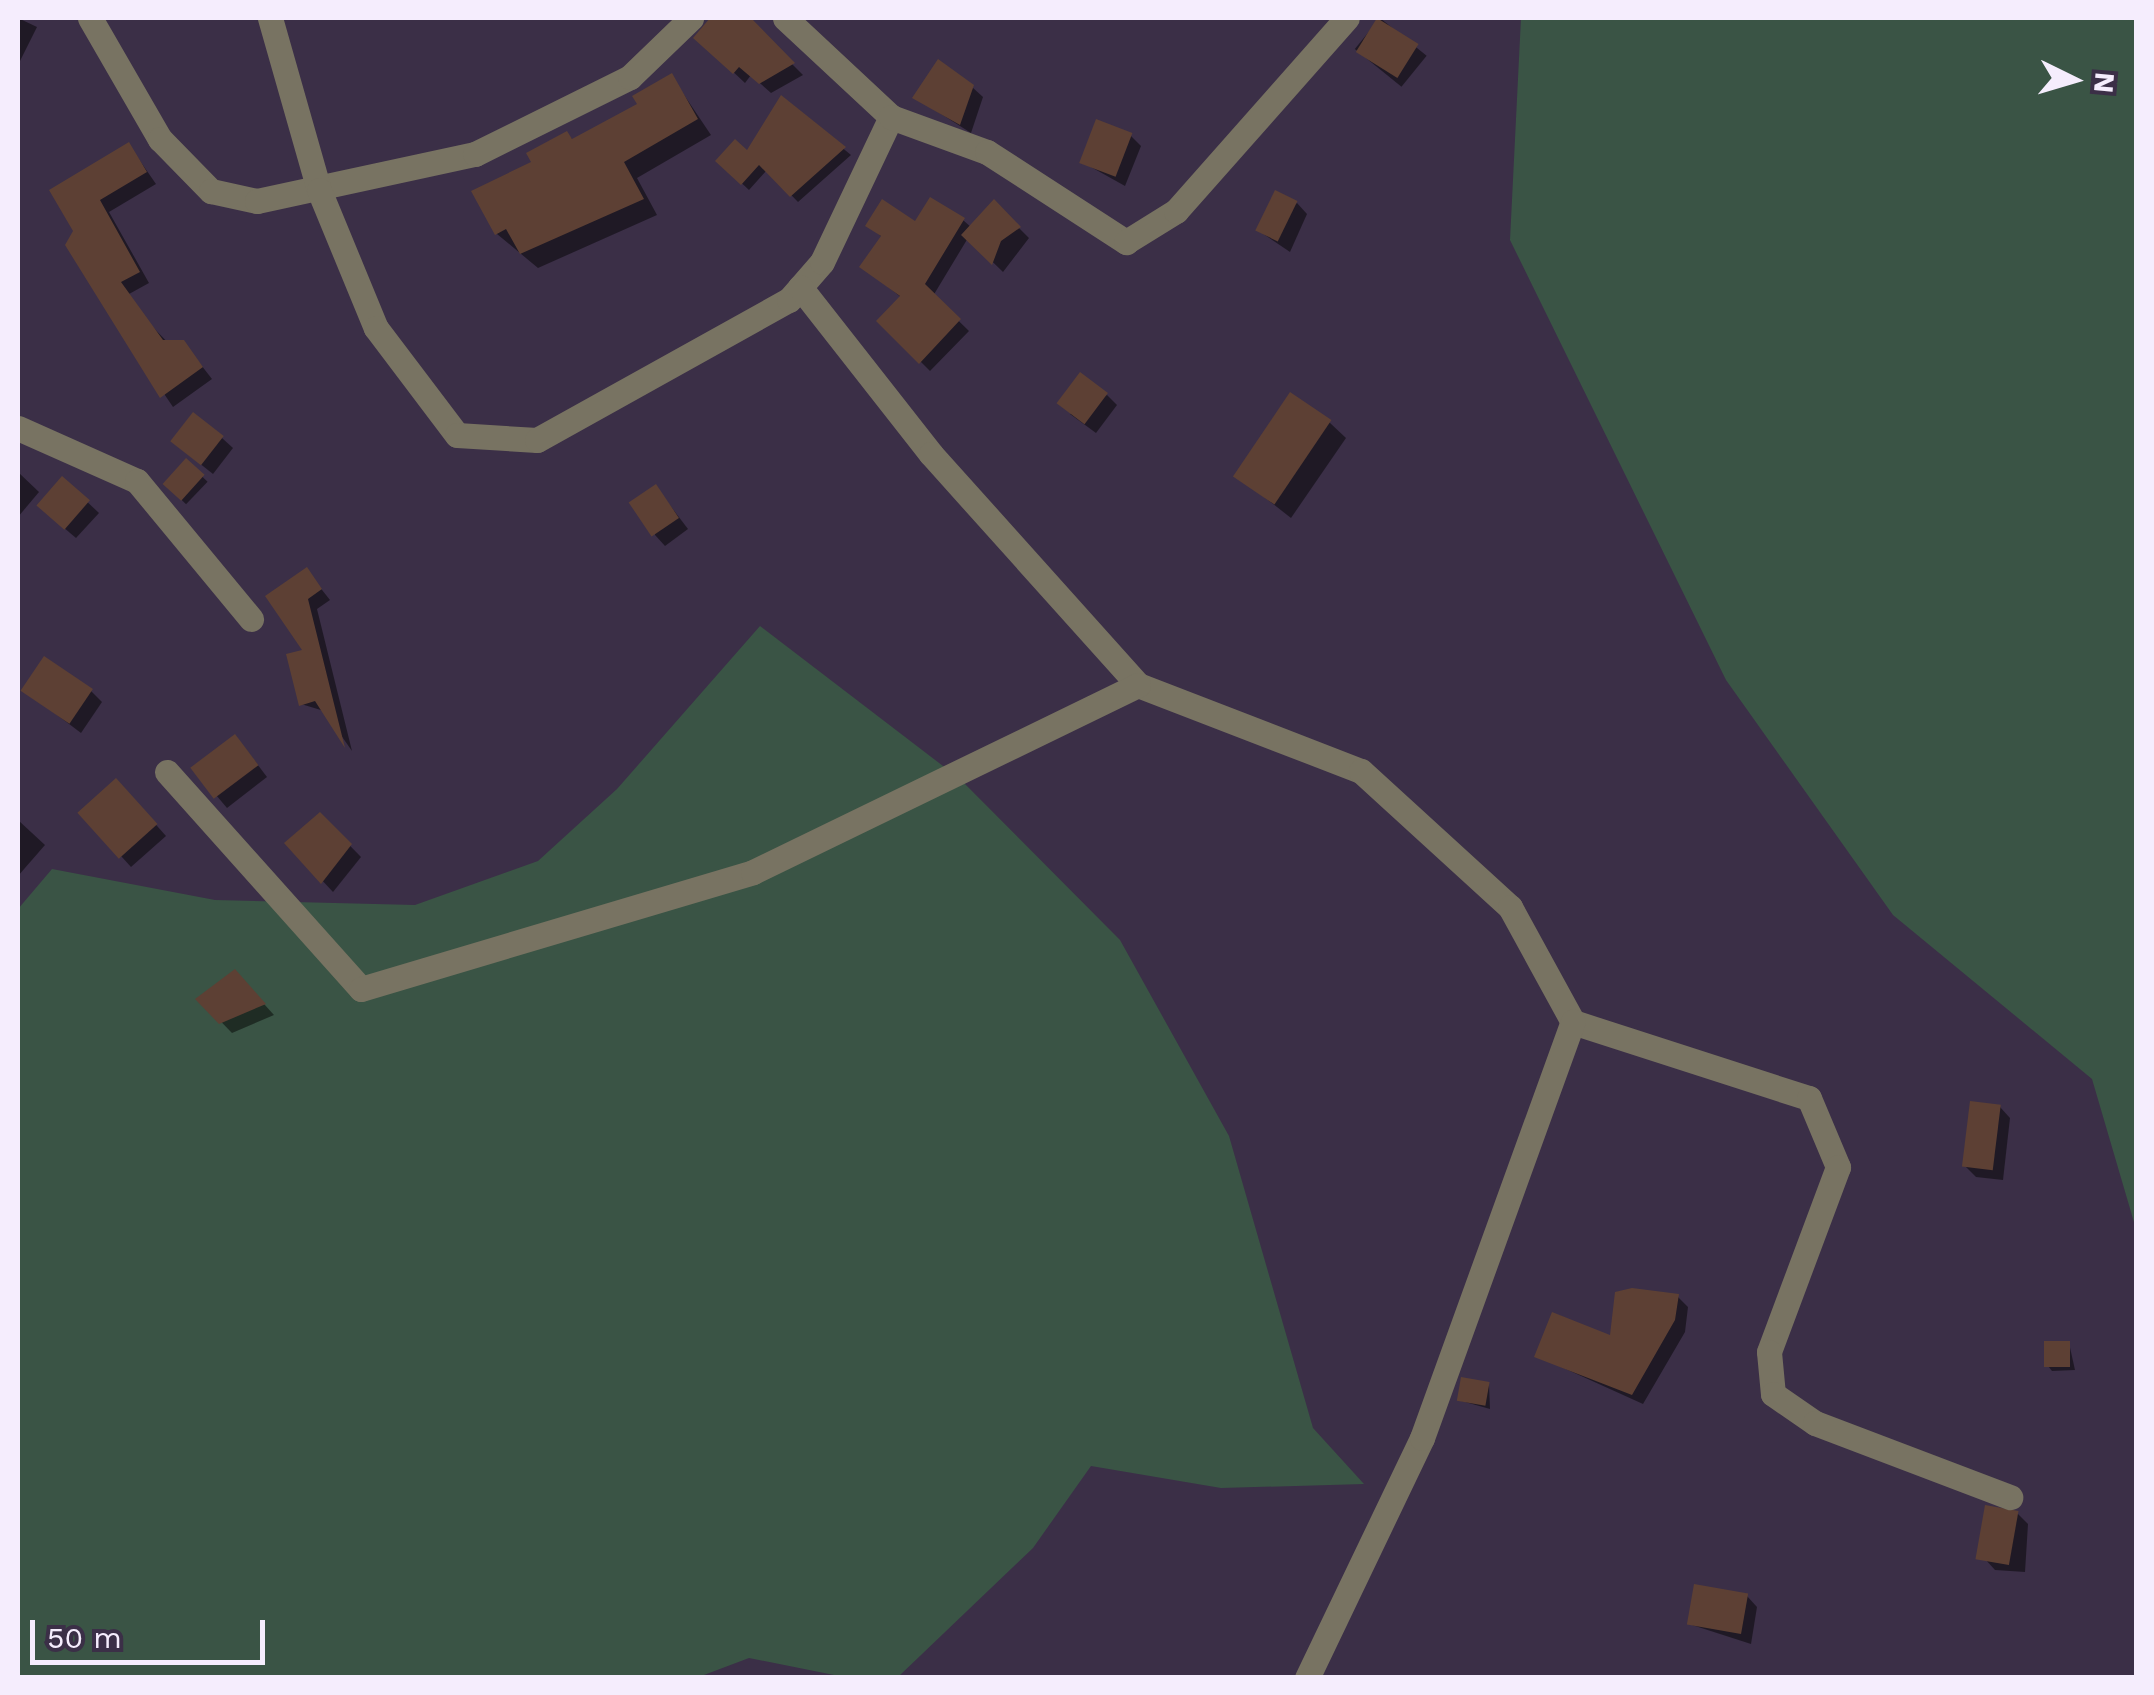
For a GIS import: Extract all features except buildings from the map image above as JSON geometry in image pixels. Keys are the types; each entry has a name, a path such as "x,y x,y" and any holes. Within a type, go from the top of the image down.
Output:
{"street":[{"path":"90,18 160,139 211,190 257,202 475,154 630,77 691,18"},
{"path":"270,18 319,190 376,328 458,435 537,440 800,287 891,117"},
{"path":"784,18 891,117 988,152 1126,242 1176,211 1347,18"},
{"path":"800,287 931,454 1138,685 1361,770 1510,907 1573,1022 1809,1098 1838,1166 1769,1352 1773,1394 1815,1423 2010,1497"},
{"path":"18,428 137,482 250,619"},
{"path":"168,772 361,990 753,872 1138,685"},
{"path":"1307,1678 1422,1438 1573,1022"}],"green space":[{"path":"1521,18 2136,18 2136,1229 2092,1079 1893,915 1726,680 1510,240"},
{"path":"760,626 960,779 1120,940 1229,1136 1313,1428 1364,1484 1221,1488 1091,1466 1033,1548 898,1677 844,1677 749,1658 696,1678 18,1678 18,909 52,869 215,900 415,905 538,861 617,789"}]}
